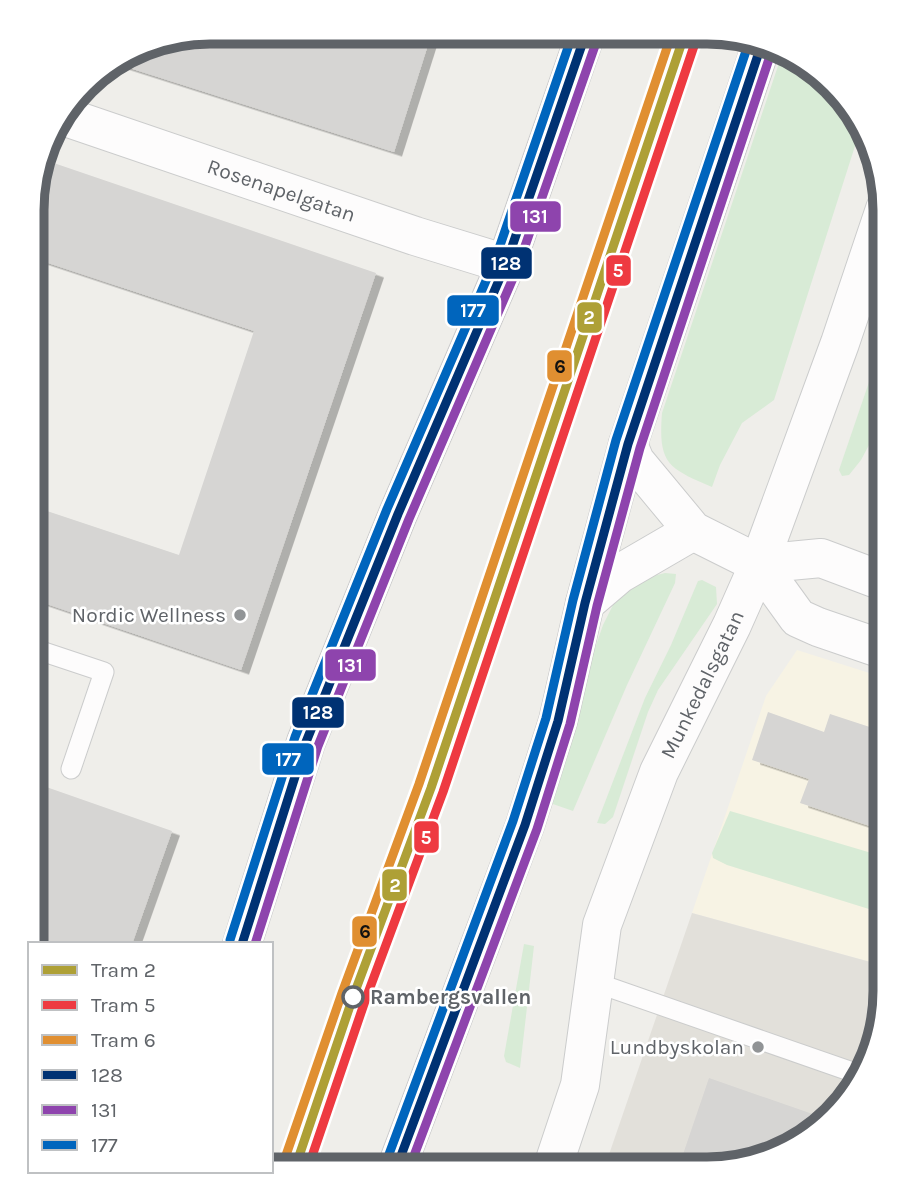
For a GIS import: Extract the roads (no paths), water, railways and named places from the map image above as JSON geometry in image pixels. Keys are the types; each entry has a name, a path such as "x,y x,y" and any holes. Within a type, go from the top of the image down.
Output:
{"main road":[{"path":"243,942 306,742 398,514 506,264 582,44"},
{"path":"400,1157 525,825 558,721 585,603 628,444 759,52"},
{"name":"Rosenapelgatan","path":"71,118 506,264"},
{"name":"Munkedalsgatan","path":"556,1157 580,1085 602,925 659,772 759,564 873,247"},
{"path":"628,444 635,461 693,531 759,564 798,618 873,646"},
{"path":"585,603 619,574 693,531"},
{"path":"759,564 821,558 873,578"}],"lane":[{"path":"44,652 104,672 71,769"},
{"path":"594,982 852,1072"}],"tram line":[{"name":"6","path":"285,1157 419,784 668,44"},
{"name":"2","path":"299,1157 353,997 431,788 681,44"},
{"name":"5","path":"312,1157 365,1001 443,792 695,44"}],"place":[{"name":"Nordic Wellness","path":"240,615"},
{"name":"Rambergsvallen","path":"353,997"},
{"name":"Lundbyskolan","path":"758,1047"}]}
